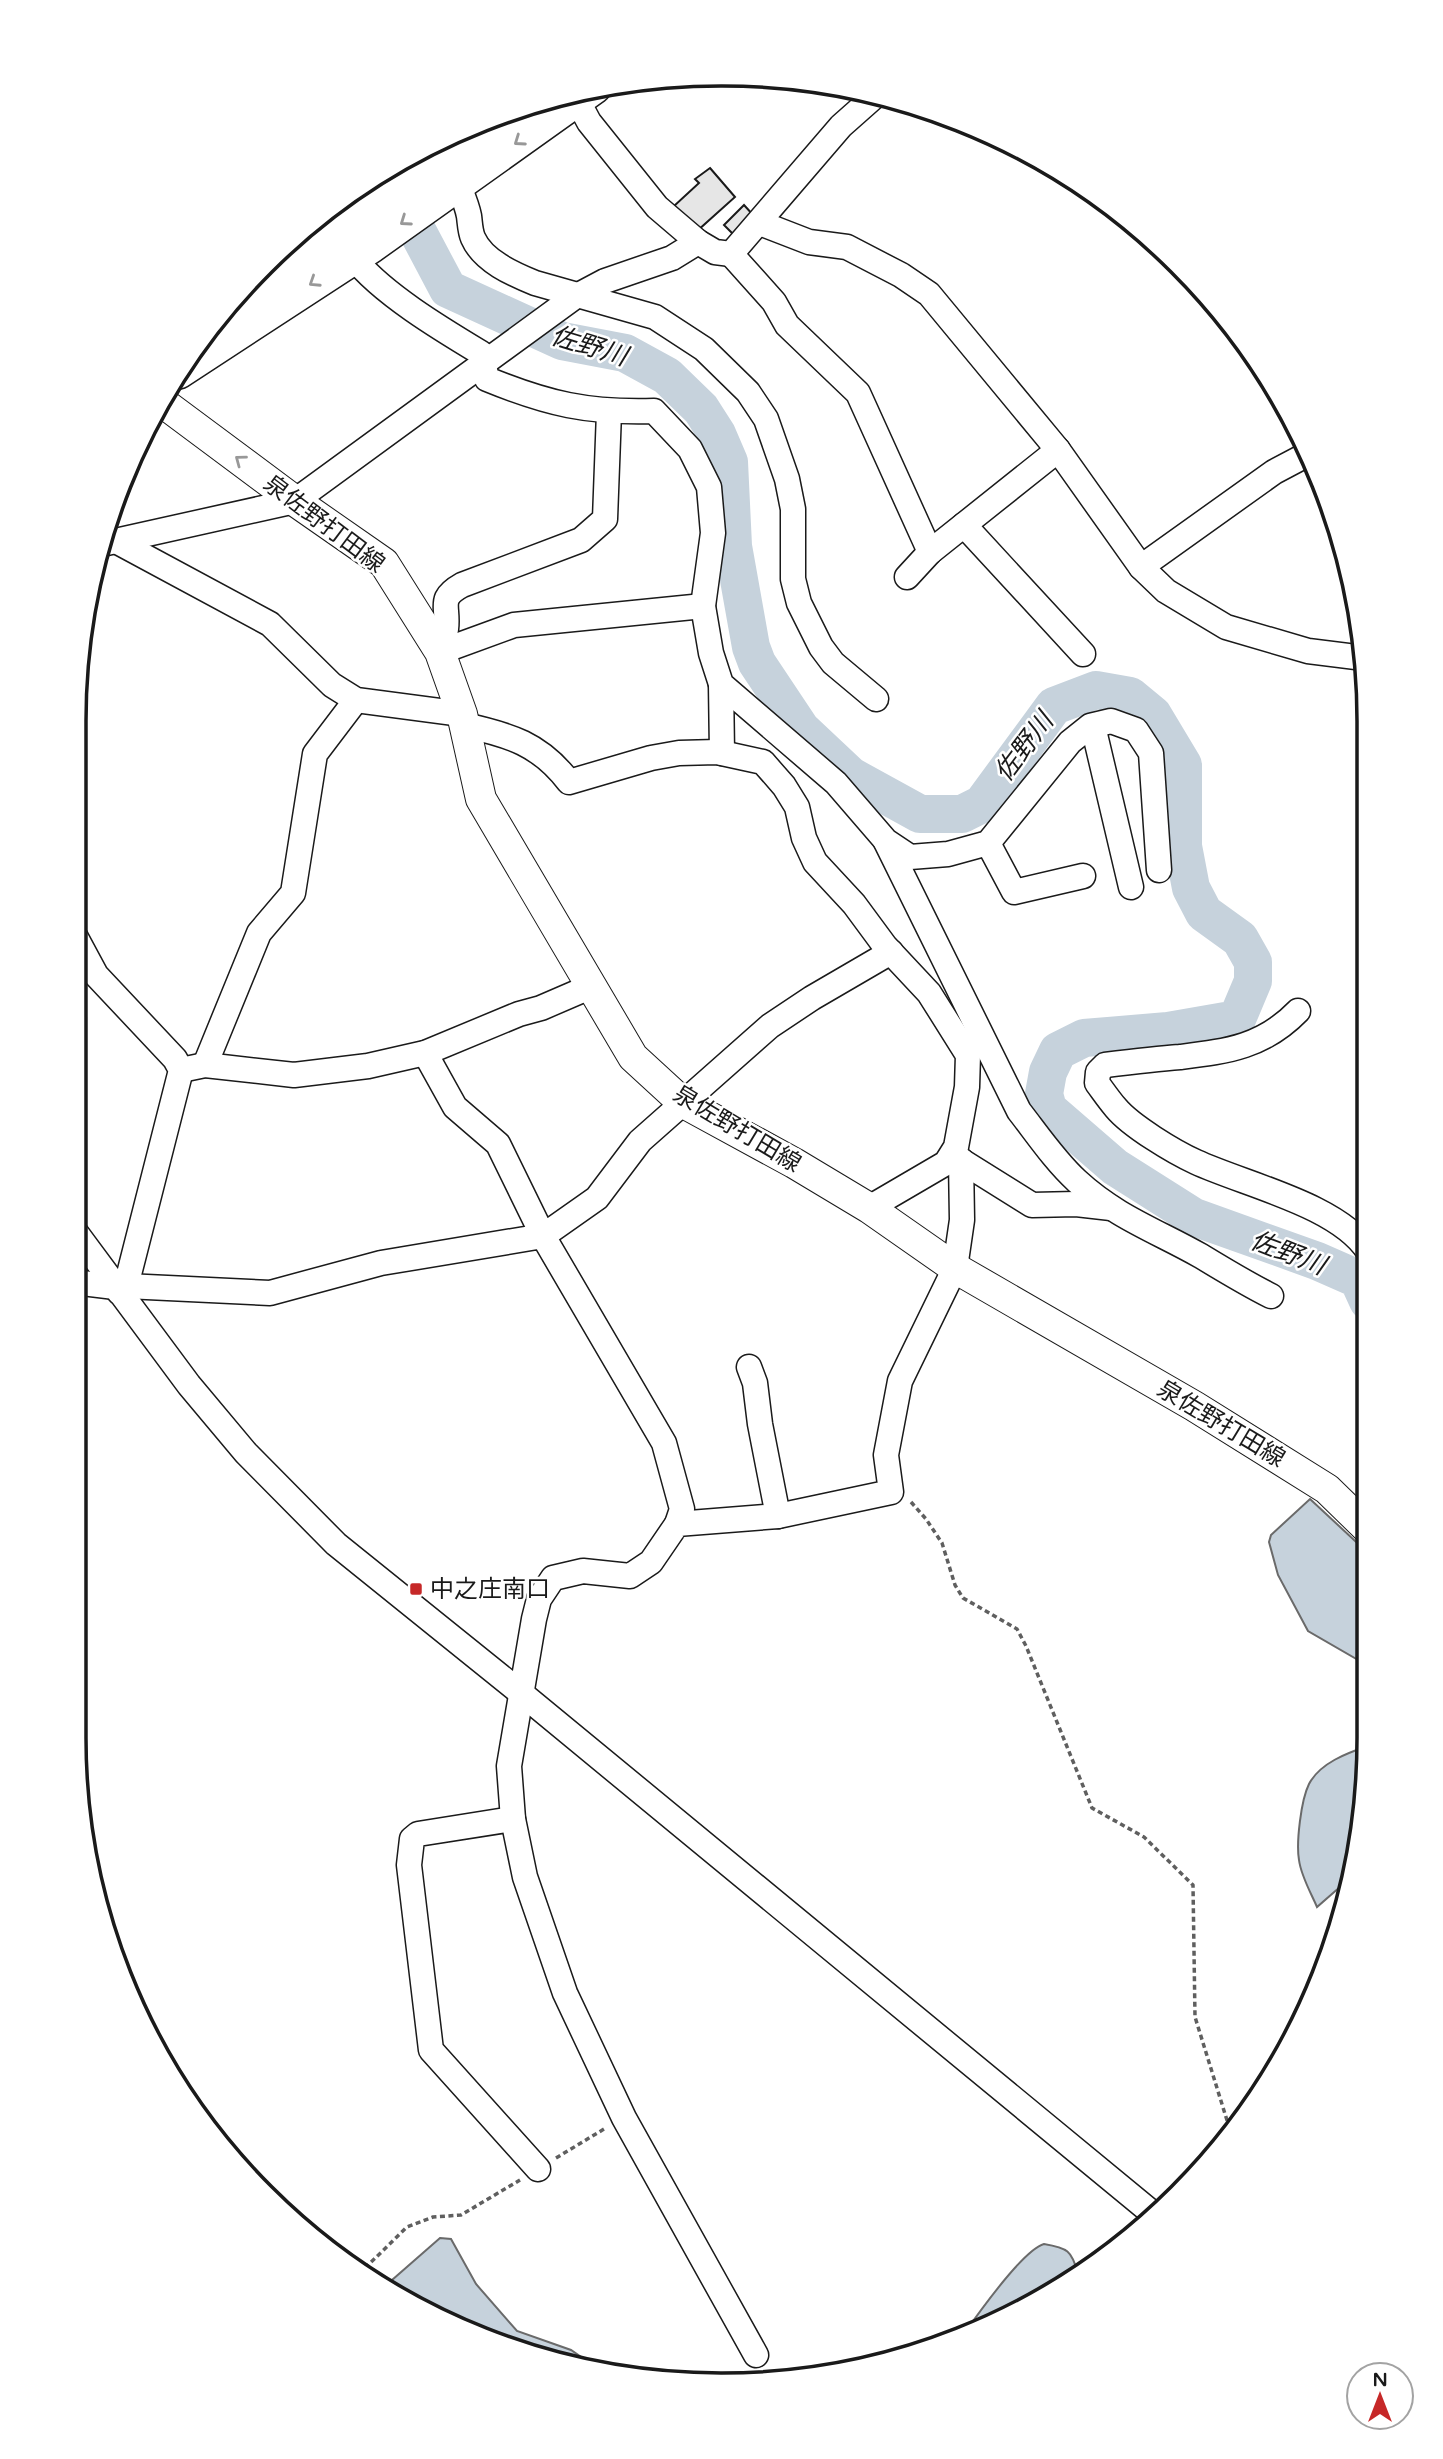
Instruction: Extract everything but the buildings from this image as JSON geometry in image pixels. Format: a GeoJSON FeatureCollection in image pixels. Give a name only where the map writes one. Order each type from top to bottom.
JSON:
{"type":"FeatureCollection","features":[{"type":"Feature","properties":{"kind":"highway"},"geometry":{"type":"LineString","coordinates":[[202,355],[362,251],[565,105]]}},
{"type":"Feature","properties":{"kind":"highway"},"geometry":{"type":"LineString","coordinates":[[271,273],[480,133]]}},
{"type":"Feature","properties":{"kind":"main road","name":"泉佐野打田線"},"geometry":{"type":"LineString","coordinates":[[169,407],[295,501],[384,563],[440,652],[463,720],[481,799],[634,1057],[682,1102],[794,1163],[869,1208],[955,1268],[1194,1406],[1327,1489],[1357,1518]]}},
{"type":"Feature","properties":{"kind":"street"},"geometry":{"type":"LineString","coordinates":[[584,101],[589,122],[657,207],[698,242],[715,252],[731,254],[774,302],[787,325],[858,393],[930,552]]}},
{"type":"Feature","properties":{"kind":"street"},"geometry":{"type":"LineString","coordinates":[[731,254],[841,126],[867,103]]}},
{"type":"Feature","properties":{"kind":"street"},"geometry":{"type":"LineString","coordinates":[[449,190],[469,214],[472,236],[480,250],[492,260],[520,277],[655,317],[704,349],[748,392],[766,419],[787,479],[793,509],[793,579],[799,603],[821,647],[833,663],[876,699]]}},
{"type":"Feature","properties":{"kind":"street"},"geometry":{"type":"LineString","coordinates":[[760,223],[808,242],[847,247],[901,275],[929,294],[1058,450],[1142,567],[1166,591],[1226,626],[1308,652],[1354,657]]}},
{"type":"Feature","properties":{"kind":"street"},"geometry":{"type":"LineString","coordinates":[[112,541],[295,501],[577,296],[605,281],[671,258],[698,242]]}},
{"type":"Feature","properties":{"kind":"street"},"geometry":{"type":"LineString","coordinates":[[362,251],[366,273],[437,326],[490,359]]}},
{"type":"Feature","properties":{"kind":"street"},"geometry":{"type":"LineString","coordinates":[[490,359],[487,379],[519,392],[568,406],[609,412],[654,411],[690,449],[709,487],[713,533],[703,606],[711,653],[720,684],[722,753]]}},
{"type":"Feature","properties":{"kind":"street"},"geometry":{"type":"LineString","coordinates":[[440,652],[446,629],[445,600],[450,592],[581,540],[605,519],[609,412]]}},
{"type":"Feature","properties":{"kind":"street"},"geometry":{"type":"LineString","coordinates":[[907,577],[930,552],[1058,450]]}},
{"type":"Feature","properties":{"kind":"street"},"geometry":{"type":"LineString","coordinates":[[1142,567],[1274,471],[1300,458]]}},
{"type":"Feature","properties":{"kind":"street"},"geometry":{"type":"LineString","coordinates":[[964,525],[1083,654]]}},
{"type":"Feature","properties":{"kind":"street"},"geometry":{"type":"LineString","coordinates":[[111,543],[270,624],[332,685],[356,700],[463,720],[498,732],[538,750],[569,782],[651,758],[679,753],[722,753],[763,762],[784,786],[797,807],[804,838],[815,862],[929,993],[978,1053],[1019,1111],[1076,1180],[1111,1208],[1271,1296]]}},
{"type":"Feature","properties":{"kind":"street"},"geometry":{"type":"LineString","coordinates":[[440,652],[513,625],[703,606]]}},
{"type":"Feature","properties":{"kind":"street"},"geometry":{"type":"LineString","coordinates":[[720,684],[836,783],[886,841],[910,857],[948,854],[988,843],[1070,742],[1093,726],[1111,721],[1136,730],[1152,753],[1159,870]]}},
{"type":"Feature","properties":{"kind":"street"},"geometry":{"type":"LineString","coordinates":[[120,1288],[193,1068],[259,933],[293,894],[315,754],[356,700]]}},
{"type":"Feature","properties":{"kind":"street"},"geometry":{"type":"LineString","coordinates":[[1093,726],[1131,887]]}},
{"type":"Feature","properties":{"kind":"street"},"geometry":{"type":"LineString","coordinates":[[1118,830],[1156,820]]}},
{"type":"Feature","properties":{"kind":"street"},"geometry":{"type":"LineString","coordinates":[[677,1524],[778,1516],[891,1492],[886,1455],[900,1381],[955,1268],[962,1220],[956,1147],[967,1087],[978,1053],[886,841]]}},
{"type":"Feature","properties":{"kind":"street"},"geometry":{"type":"LineString","coordinates":[[988,843],[1014,892],[1083,876]]}},
{"type":"Feature","properties":{"kind":"street"},"geometry":{"type":"LineString","coordinates":[[86,1284],[120,1288],[270,1293],[381,1263],[543,1236],[597,1198],[640,1141],[770,1026],[891,952]]}},
{"type":"Feature","properties":{"kind":"street"},"geometry":{"type":"LineString","coordinates":[[86,956],[96,975],[175,1059],[193,1068],[294,1075],[368,1066],[425,1053],[592,986]]}},
{"type":"Feature","properties":{"kind":"street"},"geometry":{"type":"LineString","coordinates":[[1298,1011],[1282,1027],[1251,1044],[1219,1053],[1105,1065],[1098,1072],[1097,1083],[1118,1110],[1194,1161],[1314,1209],[1357,1235]]}},
{"type":"Feature","properties":{"kind":"street"},"geometry":{"type":"LineString","coordinates":[[425,1053],[455,1107],[498,1144],[543,1236],[664,1443],[682,1508],[677,1524],[650,1562],[630,1576],[583,1571],[553,1578],[540,1600],[509,1766],[513,1819],[525,1877],[565,1993],[624,2118],[756,2355]]}},
{"type":"Feature","properties":{"kind":"street"},"geometry":{"type":"LineString","coordinates":[[869,1208],[956,1157]]}},
{"type":"Feature","properties":{"kind":"street"},"geometry":{"type":"LineString","coordinates":[[956,1157],[1032,1205],[1076,1203],[1111,1208]]}},
{"type":"Feature","properties":{"kind":"street"},"geometry":{"type":"LineString","coordinates":[[86,1245],[189,1385],[246,1453],[336,1544],[1147,2209]]}},
{"type":"Feature","properties":{"kind":"street"},"geometry":{"type":"LineString","coordinates":[[749,1367],[755,1383],[778,1516]]}},
{"type":"Feature","properties":{"kind":"street"},"geometry":{"type":"LineString","coordinates":[[513,1819],[418,1834],[412,1839],[409,1865],[431,2050],[538,2169]]}},
{"type":"Feature","properties":{"kind":"path"},"geometry":{"type":"LineString","coordinates":[[891,1492],[910,1500],[926,1518],[942,1543],[955,1585],[963,1598],[1017,1629],[1092,1808],[1144,1838],[1194,1885],[1195,2017],[1228,2123]]}},
{"type":"Feature","properties":{"kind":"path"},"geometry":{"type":"LineString","coordinates":[[368,2266],[407,2227],[433,2217],[461,2215],[624,2118]]}},
{"type":"Feature","properties":{"kind":"shaded area"},"geometry":{"type":"Polygon","coordinates":[[[1310,1499],[1357,1543],[1357,1659],[1308,1631],[1278,1575],[1269,1542],[1271,1535],[1310,1499]]]}},
{"type":"Feature","properties":{"kind":"shaded area"},"geometry":{"type":"Polygon","coordinates":[[[1357,1751],[1352,1820],[1345,1862],[1339,1888],[1317,1907],[1299,1860],[1300,1822],[1309,1784],[1320,1770],[1357,1751]]]}},
{"type":"Feature","properties":{"kind":"shaded area"},"geometry":{"type":"Polygon","coordinates":[[[440,2238],[451,2239],[476,2284],[517,2331],[571,2350],[582,2358],[517,2340],[478,2325],[440,2308],[392,2280],[440,2238]]]}},
{"type":"Feature","properties":{"kind":"shaded area"},"geometry":{"type":"Polygon","coordinates":[[[1044,2244],[1058,2247],[1071,2255],[1075,2266],[1003,2308],[973,2321],[1012,2271],[1044,2244]]]}},
{"type":"Feature","properties":{"kind":"waterway","name":"佐野川"},"geometry":{"type":"LineString","coordinates":[[390,180],[448,289],[562,341],[625,353],[667,376],[701,409],[717,434],[729,462],[733,546],[751,647],[757,663],[801,729],[851,776],[920,814],[962,814],[982,804],[1054,706],[1096,690],[1130,696],[1153,715],[1183,765],[1183,846],[1191,888],[1204,913],[1240,939],[1253,962],[1253,981],[1237,1019],[1168,1031],[1084,1038],[1058,1051],[1048,1072],[1044,1094],[1048,1109],[1115,1167],[1194,1217],[1317,1261],[1357,1279]]}},
{"type":"Feature","properties":{"kind":"place","name":"中之庄南口"},"geometry":{"type":"Point","coordinates":[416,1589]}}]}
